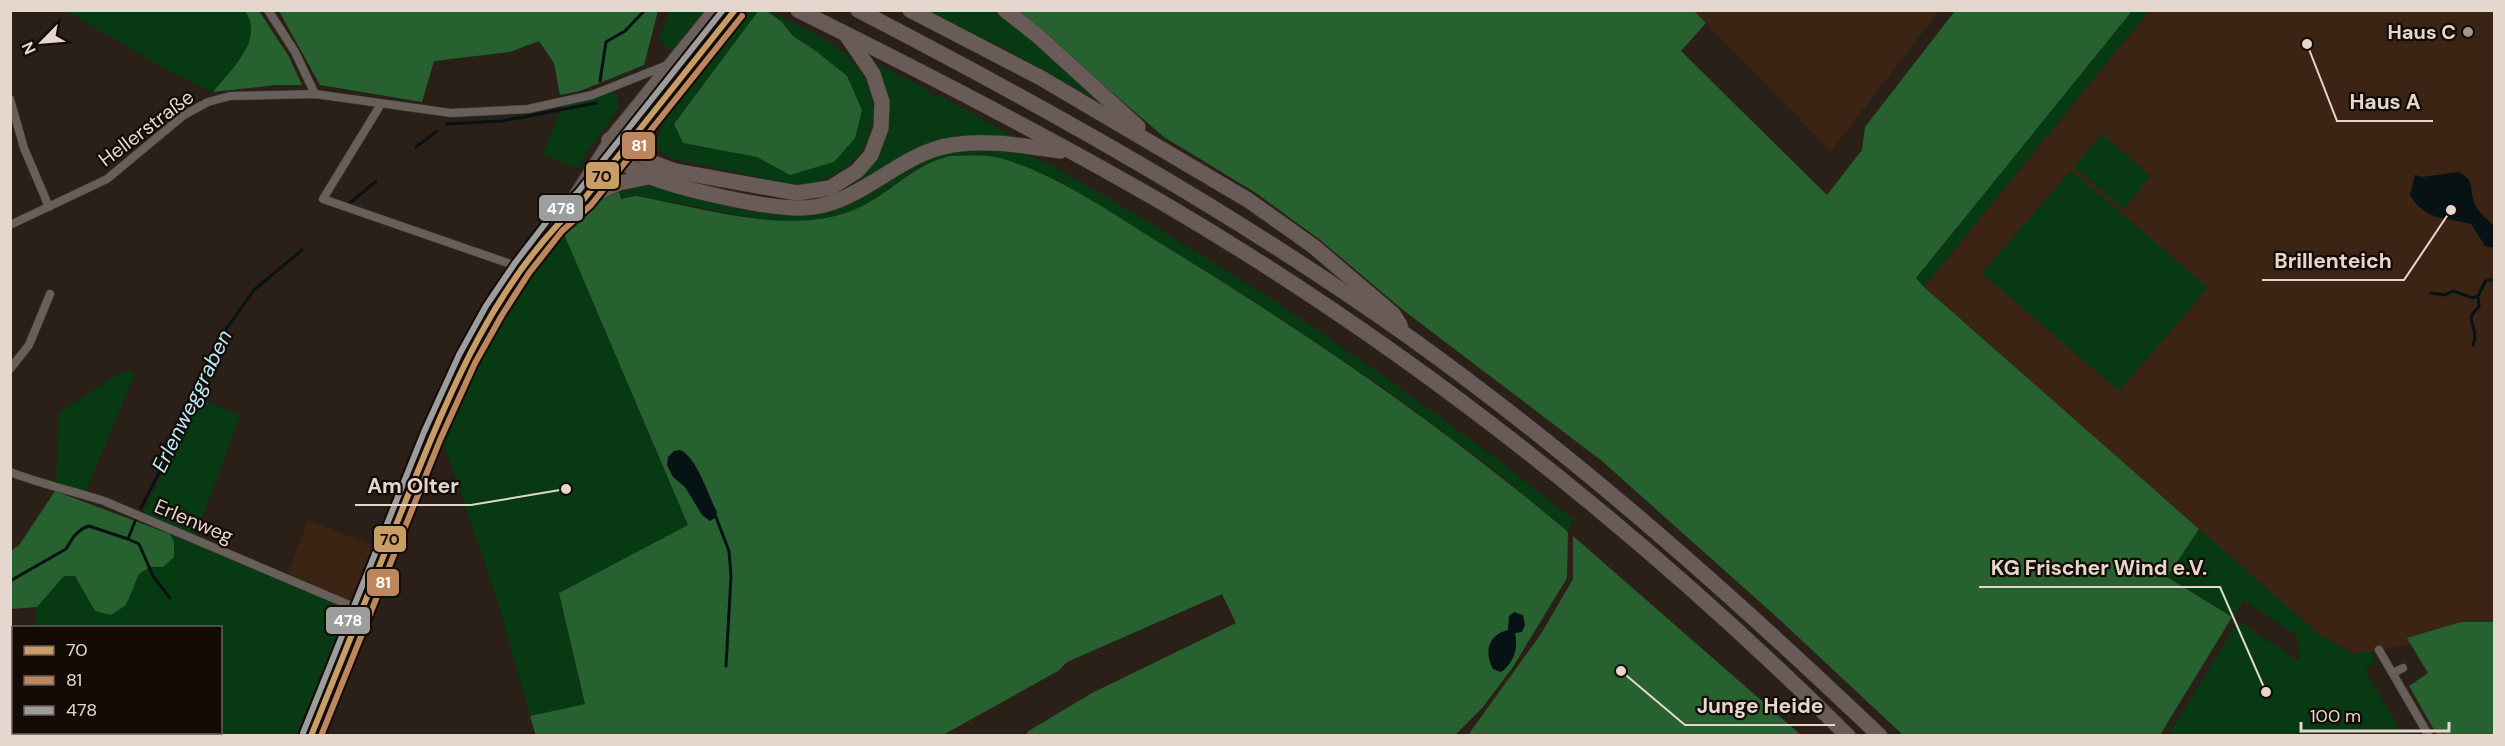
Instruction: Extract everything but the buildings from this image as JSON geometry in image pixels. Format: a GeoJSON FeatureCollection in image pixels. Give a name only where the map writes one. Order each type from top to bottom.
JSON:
{"type":"FeatureCollection","features":[{"type":"Feature","properties":{"kind":"highway"},"geometry":{"type":"LineString","coordinates":[[798,10],[1070,152],[1163,204],[1333,311],[1527,453],[1645,550],[1848,735]]}},
{"type":"Feature","properties":{"kind":"highway"},"geometry":{"type":"LineString","coordinates":[[858,10],[1020,96],[1178,186],[1254,233],[1411,339],[1488,395],[1634,511],[1774,635],[1880,735]]}},
{"type":"Feature","properties":{"kind":"highway"},"geometry":{"type":"LineString","coordinates":[[910,10],[1030,72],[1248,200],[1313,246],[1393,314],[1411,339]]}},
{"type":"Feature","properties":{"kind":"highway"},"geometry":{"type":"LineString","coordinates":[[1005,10],[1047,44],[1166,150]]}},
{"type":"Feature","properties":{"kind":"highway"},"geometry":{"type":"LineString","coordinates":[[609,140],[623,150],[675,171],[797,193],[830,188],[842,182],[871,155],[881,128],[882,102],[873,74],[845,34]]}},
{"type":"Feature","properties":{"kind":"highway"},"geometry":{"type":"LineString","coordinates":[[623,150],[630,167],[648,177],[772,205],[816,207],[849,196],[923,152],[951,145],[1003,143],[1070,152]]}},
{"type":"Feature","properties":{"kind":"highway"},"geometry":{"type":"LineString","coordinates":[[584,199],[619,183],[648,177]]}},
{"type":"Feature","properties":{"kind":"main road"},"geometry":{"type":"LineString","coordinates":[[311,735],[450,392],[494,310],[555,225],[609,140],[714,10]]}},
{"type":"Feature","properties":{"kind":"main road"},"geometry":{"type":"LineString","coordinates":[[555,225],[584,199],[735,10]]}},
{"type":"Feature","properties":{"kind":"street"},"geometry":{"type":"LineString","coordinates":[[268,10],[295,52],[315,94]]}},
{"type":"Feature","properties":{"kind":"street","name":"Hellerstraße"},"geometry":{"type":"LineString","coordinates":[[10,225],[107,179],[200,105],[230,96],[315,94],[451,113],[528,109],[581,98],[672,63]]}},
{"type":"Feature","properties":{"kind":"street"},"geometry":{"type":"LineString","coordinates":[[10,99],[24,148],[49,207]]}},
{"type":"Feature","properties":{"kind":"street"},"geometry":{"type":"LineString","coordinates":[[381,104],[323,199],[522,268]]}},
{"type":"Feature","properties":{"kind":"street"},"geometry":{"type":"LineString","coordinates":[[10,369],[29,345],[50,294]]}},
{"type":"Feature","properties":{"kind":"street","name":"Erlenweg"},"geometry":{"type":"LineString","coordinates":[[10,472],[44,485],[61,487],[104,501],[361,610]]}},
{"type":"Feature","properties":{"kind":"street"},"geometry":{"type":"LineString","coordinates":[[2379,650],[2429,735]]}},
{"type":"Feature","properties":{"kind":"street"},"geometry":{"type":"LineString","coordinates":[[2393,673],[2403,668]]}},
{"type":"Feature","properties":{"kind":"shaded area"},"geometry":{"type":"Polygon","coordinates":[[[1694,11],[1939,11],[1831,151],[1694,11]]]}},
{"type":"Feature","properties":{"kind":"shaded area"},"geometry":{"type":"Polygon","coordinates":[[[2149,11],[2494,11],[2494,631],[2353,654],[2319,635],[1924,287],[2149,11]]]}},
{"type":"Feature","properties":{"kind":"shaded area"},"geometry":{"type":"Polygon","coordinates":[[[2458,172],[2470,182],[2476,207],[2494,226],[2494,253],[2493,248],[2485,246],[2471,224],[2429,214],[2422,210],[2410,195],[2415,175],[2423,177],[2458,172]]]}},
{"type":"Feature","properties":{"kind":"shaded area"},"geometry":{"type":"Polygon","coordinates":[[[680,450],[692,460],[697,468],[717,512],[716,517],[710,521],[702,515],[685,487],[673,477],[667,465],[668,457],[674,451],[680,450]]]}},
{"type":"Feature","properties":{"kind":"shaded area"},"geometry":{"type":"Polygon","coordinates":[[[308,520],[375,546],[353,603],[288,573],[308,520]]]}},
{"type":"Feature","properties":{"kind":"shaded area"},"geometry":{"type":"Polygon","coordinates":[[[1514,612],[1523,615],[1525,625],[1522,632],[1515,633],[1514,655],[1509,665],[1501,672],[1493,669],[1490,662],[1490,645],[1496,636],[1508,630],[1509,616],[1514,612]]]}},
{"type":"Feature","properties":{"kind":"green space"},"geometry":{"type":"Polygon","coordinates":[[[759,10],[768,12],[782,22],[793,36],[847,76],[862,110],[855,138],[834,162],[790,175],[757,157],[683,143],[674,124],[759,10]]]}},
{"type":"Feature","properties":{"kind":"green space"},"geometry":{"type":"Polygon","coordinates":[[[67,11],[245,11],[250,22],[251,33],[243,54],[213,92],[174,74],[67,11]]]}},
{"type":"Feature","properties":{"kind":"green space"},"geometry":{"type":"Polygon","coordinates":[[[245,11],[259,11],[288,55],[302,85],[276,85],[213,92],[236,64],[248,43],[251,33],[250,22],[245,11]]]}},
{"type":"Feature","properties":{"kind":"green space"},"geometry":{"type":"Polygon","coordinates":[[[279,11],[658,11],[644,65],[580,91],[560,95],[554,63],[539,41],[510,52],[434,61],[422,102],[320,85],[279,11]]]}},
{"type":"Feature","properties":{"kind":"green space"},"geometry":{"type":"Polygon","coordinates":[[[670,11],[705,11],[673,50],[668,49],[659,38],[670,11]]]}},
{"type":"Feature","properties":{"kind":"green space"},"geometry":{"type":"Polygon","coordinates":[[[750,11],[759,11],[674,124],[683,143],[757,157],[790,175],[816,51],[793,36],[782,22],[768,12],[771,11],[841,50],[859,69],[870,90],[873,111],[871,131],[863,149],[850,164],[833,176],[813,183],[790,184],[674,159],[653,147],[663,123],[750,11]]]}},
{"type":"Feature","properties":{"kind":"green space"},"geometry":{"type":"Polygon","coordinates":[[[924,11],[995,11],[1026,31],[1100,102],[999,46],[924,11]]]}},
{"type":"Feature","properties":{"kind":"green space"},"geometry":{"type":"Polygon","coordinates":[[[1017,11],[1694,11],[1706,23],[1681,51],[1827,195],[1862,150],[1865,127],[1955,11],[2132,11],[1916,278],[2199,529],[2167,577],[2232,617],[2160,735],[1903,735],[1781,621],[1602,461],[1403,310],[1319,239],[1256,193],[1164,137],[1017,11]]]}},
{"type":"Feature","properties":{"kind":"green space"},"geometry":{"type":"Polygon","coordinates":[[[2132,11],[2149,11],[1924,287],[1916,278],[2132,11]]]}},
{"type":"Feature","properties":{"kind":"green space"},"geometry":{"type":"Polygon","coordinates":[[[873,61],[927,89],[926,92],[938,97],[939,95],[1013,136],[1012,138],[968,135],[923,145],[838,194],[863,174],[888,128],[887,93],[873,61]]]}},
{"type":"Feature","properties":{"kind":"green space"},"geometry":{"type":"Polygon","coordinates":[[[614,91],[617,95],[618,110],[587,151],[579,169],[543,153],[562,106],[614,91]]]}},
{"type":"Feature","properties":{"kind":"green space"},"geometry":{"type":"Polygon","coordinates":[[[2102,134],[2151,176],[2123,209],[2074,167],[2102,134]]]}},
{"type":"Feature","properties":{"kind":"green space"},"geometry":{"type":"Polygon","coordinates":[[[983,147],[1023,153],[1050,164],[1272,299],[1374,369],[1493,456],[1573,519],[1568,532],[1497,472],[1380,385],[1241,293],[1059,181],[998,157],[920,166],[872,201],[857,209],[824,219],[794,223],[636,196],[621,199],[619,192],[630,189],[631,186],[642,185],[790,213],[932,155],[983,147]]]}},
{"type":"Feature","properties":{"kind":"green space"},"geometry":{"type":"Polygon","coordinates":[[[950,156],[1000,158],[1044,175],[1107,210],[1272,314],[1374,383],[1472,455],[1568,532],[1567,578],[1513,667],[1482,708],[1455,735],[1028,735],[1027,732],[1092,693],[1236,623],[1222,594],[1067,662],[1058,671],[943,735],[536,736],[530,716],[585,704],[559,593],[688,525],[564,234],[594,203],[619,192],[621,199],[636,196],[747,218],[804,220],[831,217],[868,203],[924,166],[950,156]]]}},
{"type":"Feature","properties":{"kind":"green space"},"geometry":{"type":"Polygon","coordinates":[[[2071,170],[2208,288],[2119,391],[1982,273],[2071,170]]]}},
{"type":"Feature","properties":{"kind":"green space"},"geometry":{"type":"Polygon","coordinates":[[[564,234],[688,525],[559,593],[585,704],[530,716],[499,605],[442,439],[479,360],[528,279],[564,234]]]}},
{"type":"Feature","properties":{"kind":"green space"},"geometry":{"type":"Polygon","coordinates":[[[131,369],[134,376],[85,493],[56,483],[59,413],[116,375],[131,369]]]}},
{"type":"Feature","properties":{"kind":"green space"},"geometry":{"type":"Polygon","coordinates":[[[194,396],[240,416],[195,536],[142,514],[170,459],[194,396]]]}},
{"type":"Feature","properties":{"kind":"green space"},"geometry":{"type":"Polygon","coordinates":[[[55,491],[170,534],[174,542],[174,557],[163,567],[150,567],[139,574],[126,605],[111,615],[95,611],[75,576],[64,576],[37,607],[11,609],[11,551],[20,544],[55,491]]]}},
{"type":"Feature","properties":{"kind":"green space"},"geometry":{"type":"Polygon","coordinates":[[[2199,529],[2319,634],[2353,654],[2370,651],[2376,662],[2364,669],[2403,735],[2169,735],[2238,621],[2300,662],[2298,637],[2244,600],[2232,617],[2167,576],[2199,529]]]}},
{"type":"Feature","properties":{"kind":"green space"},"geometry":{"type":"Polygon","coordinates":[[[170,534],[348,608],[297,735],[121,736],[116,734],[222,734],[222,626],[34,626],[37,607],[64,575],[75,576],[126,605],[137,578],[147,570],[163,567],[174,542],[170,534]]]}},
{"type":"Feature","properties":{"kind":"green space"},"geometry":{"type":"Polygon","coordinates":[[[1573,536],[1801,735],[1468,735],[1541,634],[1573,579],[1573,536]]]}},
{"type":"Feature","properties":{"kind":"green space"},"geometry":{"type":"Polygon","coordinates":[[[2461,622],[2494,622],[2494,735],[2437,735],[2409,686],[2428,673],[2407,638],[2461,622]]]}},
{"type":"Feature","properties":{"kind":"waterway","name":"Erlenweggraben"},"geometry":{"type":"LineString","coordinates":[[600,81],[606,42],[625,31],[645,10]]}},
{"type":"Feature","properties":{"kind":"waterway","name":"Erlenweggraben"},"geometry":{"type":"LineString","coordinates":[[446,124],[502,121],[596,103]]}},
{"type":"Feature","properties":{"kind":"waterway","name":"Erlenweggraben"},"geometry":{"type":"LineString","coordinates":[[416,147],[437,131]]}},
{"type":"Feature","properties":{"kind":"waterway","name":"Erlenweggraben"},"geometry":{"type":"LineString","coordinates":[[350,203],[376,181]]}},
{"type":"Feature","properties":{"kind":"waterway","name":"Erlenweggraben"},"geometry":{"type":"LineString","coordinates":[[141,508],[165,461],[195,386],[217,342],[254,290],[302,250]]}},
{"type":"Feature","properties":{"kind":"waterway"},"geometry":{"type":"LineString","coordinates":[[2431,293],[2445,295],[2453,291],[2473,298],[2478,296],[2486,280],[2494,280]]}},
{"type":"Feature","properties":{"kind":"waterway"},"geometry":{"type":"LineString","coordinates":[[2473,345],[2475,333],[2471,321],[2474,312],[2479,307],[2478,296]]}},
{"type":"Feature","properties":{"kind":"waterway"},"geometry":{"type":"LineString","coordinates":[[716,517],[729,551],[731,576],[726,666]]}},
{"type":"Feature","properties":{"kind":"waterway","name":"Erlenweggraben"},"geometry":{"type":"LineString","coordinates":[[10,581],[66,549],[74,536],[82,529],[89,526],[128,539],[136,519]]}},
{"type":"Feature","properties":{"kind":"waterway"},"geometry":{"type":"LineString","coordinates":[[128,539],[139,544],[153,576],[170,598]]}},
{"type":"Feature","properties":{"kind":"transit line","name":"478"},"geometry":{"type":"LineString","coordinates":[[303,733],[424,432],[459,355],[486,306],[548,220],[577,193],[723,10]]}},
{"type":"Feature","properties":{"kind":"transit line","name":"70"},"geometry":{"type":"LineString","coordinates":[[311,736],[435,430],[474,346],[497,306],[522,268],[551,232],[584,199],[735,10]]}},
{"type":"Feature","properties":{"kind":"transit line","name":"81"},"geometry":{"type":"LineString","coordinates":[[321,736],[440,440],[475,363],[502,315],[529,273],[562,231],[591,205],[742,16]]}},
{"type":"Feature","properties":{"kind":"place","name":"Haus C"},"geometry":{"type":"Point","coordinates":[2468,32]}},
{"type":"Feature","properties":{"kind":"place","name":"Haus A"},"geometry":{"type":"Point","coordinates":[2307,44]}},
{"type":"Feature","properties":{"kind":"place","name":"Brillenteich"},"geometry":{"type":"Point","coordinates":[2451,210]}},
{"type":"Feature","properties":{"kind":"place","name":"Am Olter"},"geometry":{"type":"Point","coordinates":[566,489]}},
{"type":"Feature","properties":{"kind":"place","name":"Junge Heide"},"geometry":{"type":"Point","coordinates":[1621,671]}},
{"type":"Feature","properties":{"kind":"place","name":"KG Frischer Wind e.V."},"geometry":{"type":"Point","coordinates":[2266,692]}}]}
